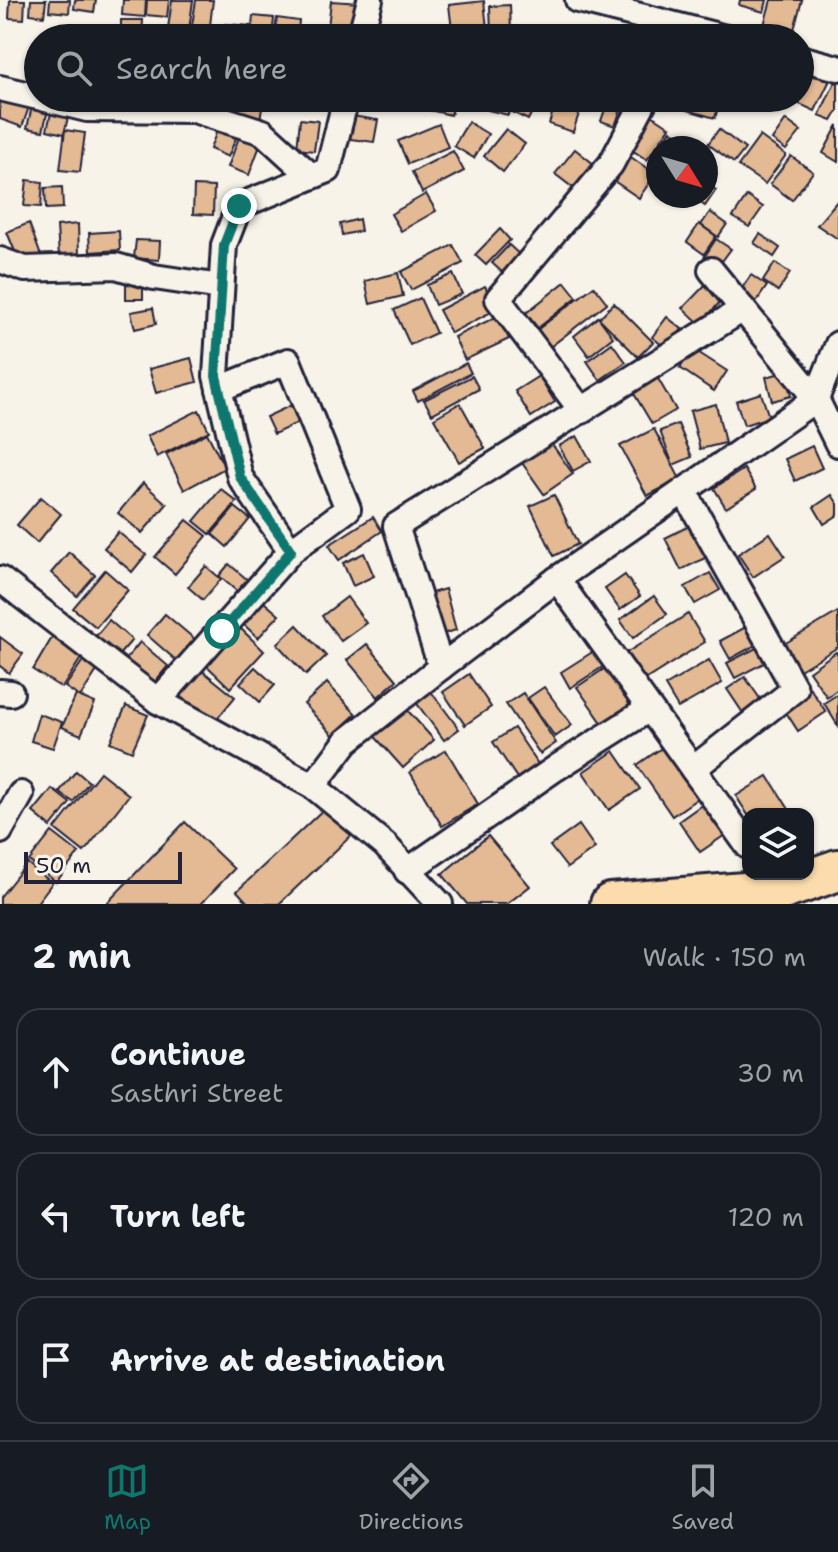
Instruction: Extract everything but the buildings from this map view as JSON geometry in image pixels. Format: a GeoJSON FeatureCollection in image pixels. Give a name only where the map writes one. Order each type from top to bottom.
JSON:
{"type":"FeatureCollection","features":[{"type":"Feature","properties":{"kind":"main road"},"geometry":{"type":"LineString","coordinates":[[611,904],[781,889],[838,870]]}},
{"type":"Feature","properties":{"kind":"street"},"geometry":{"type":"LineString","coordinates":[[364,24],[370,0]]}},
{"type":"Feature","properties":{"kind":"street"},"geometry":{"type":"LineString","coordinates":[[578,0],[655,24]]}},
{"type":"Feature","properties":{"kind":"street"},"geometry":{"type":"LineString","coordinates":[[814,62],[838,68]]}},
{"type":"Feature","properties":{"kind":"street"},"geometry":{"type":"LineString","coordinates":[[0,88],[24,94]]}},
{"type":"Feature","properties":{"kind":"street"},"geometry":{"type":"LineString","coordinates":[[200,112],[263,132],[310,175]]}},
{"type":"Feature","properties":{"kind":"street"},"geometry":{"type":"LineString","coordinates":[[291,551],[240,477],[216,376],[224,245],[239,206],[328,170],[342,112]]}},
{"type":"Feature","properties":{"kind":"street"},"geometry":{"type":"LineString","coordinates":[[582,411],[498,299],[611,164],[639,112]]}},
{"type":"Feature","properties":{"kind":"street"},"geometry":{"type":"LineString","coordinates":[[0,260],[25,269],[116,266],[154,277],[221,287]]}},
{"type":"Feature","properties":{"kind":"street"},"geometry":{"type":"LineString","coordinates":[[711,270],[816,399],[838,444]]}},
{"type":"Feature","properties":{"kind":"street"},"geometry":{"type":"LineString","coordinates":[[441,667],[396,526],[743,309]]}},
{"type":"Feature","properties":{"kind":"street"},"geometry":{"type":"LineString","coordinates":[[313,786],[347,741],[441,667],[557,579],[816,399],[838,344]]}},
{"type":"Feature","properties":{"kind":"street"},"geometry":{"type":"LineString","coordinates":[[158,701],[291,551],[348,509],[288,361],[219,389]]}},
{"type":"Feature","properties":{"kind":"street"},"geometry":{"type":"LineString","coordinates":[[684,491],[795,689],[693,769]]}},
{"type":"Feature","properties":{"kind":"street"},"geometry":{"type":"LineString","coordinates":[[557,579],[742,838]]}},
{"type":"Feature","properties":{"kind":"street"},"geometry":{"type":"LineString","coordinates":[[2,584],[158,701],[313,786],[385,845],[440,904]]}},
{"type":"Feature","properties":{"kind":"street"},"geometry":{"type":"LineString","coordinates":[[407,871],[556,768],[649,709]]}},
{"type":"Feature","properties":{"kind":"street"},"geometry":{"type":"LineString","coordinates":[[0,831],[21,794]]}},
{"type":"Feature","properties":{"kind":"route"},"geometry":{"type":"LineString","coordinates":[[222,631],[291,551],[240,477],[216,376],[224,245],[239,206]]}}]}
